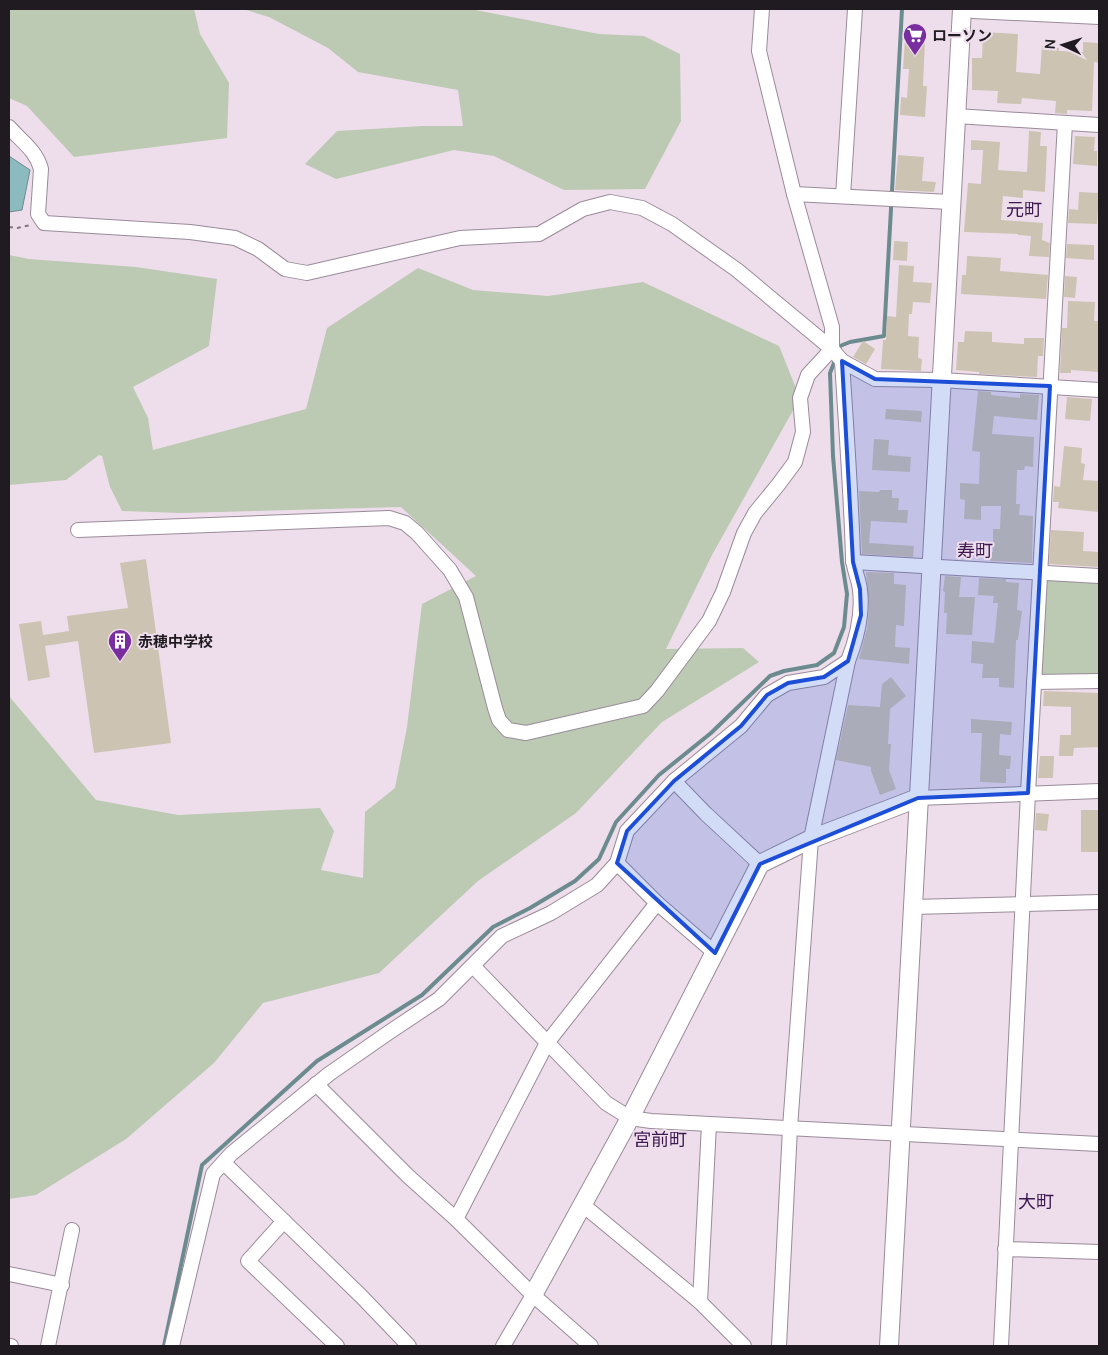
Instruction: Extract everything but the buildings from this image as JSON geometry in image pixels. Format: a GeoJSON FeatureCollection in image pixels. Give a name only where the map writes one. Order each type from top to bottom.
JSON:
{"type":"FeatureCollection","features":[{"type":"Feature","properties":{"kind":"street"},"geometry":{"type":"LineString","coordinates":[[78,530],[389,518],[405,523],[417,533],[450,570],[466,597],[495,708],[499,720],[508,730],[526,733],[574,724],[643,706],[662,685],[709,622],[723,592],[744,533],[755,513],[795,462],[803,432],[800,398],[808,375],[832,349],[832,327],[794,194],[759,51],[762,9]]}},
{"type":"Feature","properties":{"kind":"street"},"geometry":{"type":"LineString","coordinates":[[843,196],[855,9]]}},
{"type":"Feature","properties":{"kind":"street"},"geometry":{"type":"LineString","coordinates":[[889,1346],[962,9]]}},
{"type":"Feature","properties":{"kind":"street"},"geometry":{"type":"LineString","coordinates":[[973,9],[1099,15]]}},
{"type":"Feature","properties":{"kind":"street"},"geometry":{"type":"LineString","coordinates":[[956,116],[1099,125]]}},
{"type":"Feature","properties":{"kind":"street"},"geometry":{"type":"LineString","coordinates":[[1000,1346],[1064,124]]}},
{"type":"Feature","properties":{"kind":"street"},"geometry":{"type":"LineString","coordinates":[[9,127],[32,149],[39,162],[41,169],[38,214],[44,223],[190,232],[235,238],[258,249],[286,269],[308,273],[460,238],[539,234],[583,208],[610,202],[642,208],[672,224],[737,270],[832,349],[842,361],[875,379],[941,380],[1099,390]]}},
{"type":"Feature","properties":{"kind":"street"},"geometry":{"type":"LineString","coordinates":[[794,194],[950,202]]}},
{"type":"Feature","properties":{"kind":"street"},"geometry":{"type":"LineString","coordinates":[[778,1346],[790,1128],[811,839],[848,661],[856,639],[861,615],[860,589],[853,562],[842,361]]}},
{"type":"Feature","properties":{"kind":"street"},"geometry":{"type":"LineString","coordinates":[[853,562],[1099,576]]}},
{"type":"Feature","properties":{"kind":"street"},"geometry":{"type":"LineString","coordinates":[[172,1346],[213,1174],[231,1154],[316,1084],[439,999],[502,936],[551,913],[597,884],[617,863],[627,831],[674,781],[741,726],[772,692],[788,683],[824,677],[848,661]]}},
{"type":"Feature","properties":{"kind":"street"},"geometry":{"type":"LineString","coordinates":[[1034,682],[1099,681]]}},
{"type":"Feature","properties":{"kind":"street"},"geometry":{"type":"LineString","coordinates":[[674,781],[706,814],[760,864]]}},
{"type":"Feature","properties":{"kind":"street"},"geometry":{"type":"LineString","coordinates":[[503,1346],[630,1118],[760,864],[811,839],[918,798],[1099,791]]}},
{"type":"Feature","properties":{"kind":"street"},"geometry":{"type":"LineString","coordinates":[[617,863],[657,903],[716,953]]}},
{"type":"Feature","properties":{"kind":"street"},"geometry":{"type":"LineString","coordinates":[[913,907],[1099,902]]}},
{"type":"Feature","properties":{"kind":"street"},"geometry":{"type":"LineString","coordinates":[[456,1219],[547,1043],[657,903]]}},
{"type":"Feature","properties":{"kind":"street"},"geometry":{"type":"LineString","coordinates":[[474,966],[606,1103],[630,1118],[651,1121],[901,1135],[1099,1144]]}},
{"type":"Feature","properties":{"kind":"street"},"geometry":{"type":"LineString","coordinates":[[316,1084],[408,1176],[456,1219],[533,1295],[591,1346]]}},
{"type":"Feature","properties":{"kind":"street"},"geometry":{"type":"LineString","coordinates":[[700,1302],[709,1124]]}},
{"type":"Feature","properties":{"kind":"street"},"geometry":{"type":"LineString","coordinates":[[224,1163],[409,1346]]}},
{"type":"Feature","properties":{"kind":"street"},"geometry":{"type":"LineString","coordinates":[[582,1205],[700,1302],[744,1346]]}},
{"type":"Feature","properties":{"kind":"street"},"geometry":{"type":"LineString","coordinates":[[284,1221],[248,1261],[338,1346]]}},
{"type":"Feature","properties":{"kind":"street"},"geometry":{"type":"LineString","coordinates":[[48,1346],[72,1230]]}},
{"type":"Feature","properties":{"kind":"street"},"geometry":{"type":"LineString","coordinates":[[1005,1249],[1099,1252]]}},
{"type":"Feature","properties":{"kind":"street"},"geometry":{"type":"LineString","coordinates":[[9,1274],[62,1285]]}},
{"type":"Feature","properties":{"kind":"path"},"geometry":{"type":"LineString","coordinates":[[9,227],[17,228],[44,223]]}},
{"type":"Feature","properties":{"kind":"highlighted area"},"geometry":{"type":"Polygon","coordinates":[[[842,361],[875,379],[1050,386],[1028,793],[918,798],[760,864],[715,953],[617,863],[627,831],[674,781],[741,726],[767,695],[788,683],[824,677],[848,661],[861,615],[860,589],[853,562],[842,361]]]}},
{"type":"Feature","properties":{"kind":"green space"},"geometry":{"type":"Polygon","coordinates":[[[9,9],[194,9],[200,34],[229,83],[227,138],[74,157],[27,106],[9,98],[9,9]]]}},
{"type":"Feature","properties":{"kind":"green space"},"geometry":{"type":"Polygon","coordinates":[[[243,9],[470,9],[599,34],[644,36],[680,54],[681,121],[645,189],[564,190],[494,156],[454,150],[336,179],[305,164],[337,131],[423,126],[463,126],[458,90],[358,72],[328,48],[269,17],[243,9]]]}},
{"type":"Feature","properties":{"kind":"green space"},"geometry":{"type":"Polygon","coordinates":[[[9,255],[29,259],[136,267],[217,279],[209,346],[133,387],[148,418],[153,450],[306,409],[327,328],[418,268],[473,290],[548,296],[643,282],[779,346],[800,398],[712,555],[666,649],[743,648],[759,662],[662,722],[576,813],[478,881],[379,973],[263,1003],[214,1063],[126,1139],[36,1195],[9,1199],[9,696],[96,800],[178,815],[320,808],[334,831],[321,870],[363,878],[365,812],[395,788],[407,727],[422,604],[476,576],[401,507],[180,513],[122,511],[110,487],[102,456],[99,455],[66,480],[9,485],[9,255]]]}},
{"type":"Feature","properties":{"kind":"green space"},"geometry":{"type":"Polygon","coordinates":[[[1050,579],[1099,581],[1099,675],[1045,677],[1039,673],[1044,584],[1050,579]]]}},
{"type":"Feature","properties":{"kind":"water"},"geometry":{"type":"Polygon","coordinates":[[[9,156],[30,170],[22,210],[9,212],[9,156]]]}},
{"type":"Feature","properties":{"kind":"waterway"},"geometry":{"type":"LineString","coordinates":[[838,352],[840,346],[850,342],[884,336],[902,9]]}},
{"type":"Feature","properties":{"kind":"waterway"},"geometry":{"type":"LineString","coordinates":[[164,1346],[202,1165],[317,1061],[422,995],[493,927],[530,908],[575,881],[599,859],[616,822],[659,775],[711,733],[770,676],[784,671],[817,665],[834,653],[844,627],[847,594],[842,562],[833,456],[830,373],[836,358]]}},
{"type":"Feature","properties":{"kind":"place","name":"ローソン"},"geometry":{"type":"Point","coordinates":[915,56]}},
{"type":"Feature","properties":{"kind":"place","name":"赤穂中学校"},"geometry":{"type":"Point","coordinates":[120,662]}},
{"type":"Feature","properties":{"kind":"district","name":"元町"},"geometry":{"type":"Point","coordinates":[1024,209]}},
{"type":"Feature","properties":{"kind":"district","name":"寿町"},"geometry":{"type":"Point","coordinates":[975,550]}},
{"type":"Feature","properties":{"kind":"district","name":"宮前町"},"geometry":{"type":"Point","coordinates":[660,1139]}},
{"type":"Feature","properties":{"kind":"district","name":"大町"},"geometry":{"type":"Point","coordinates":[1036,1201]}}]}
